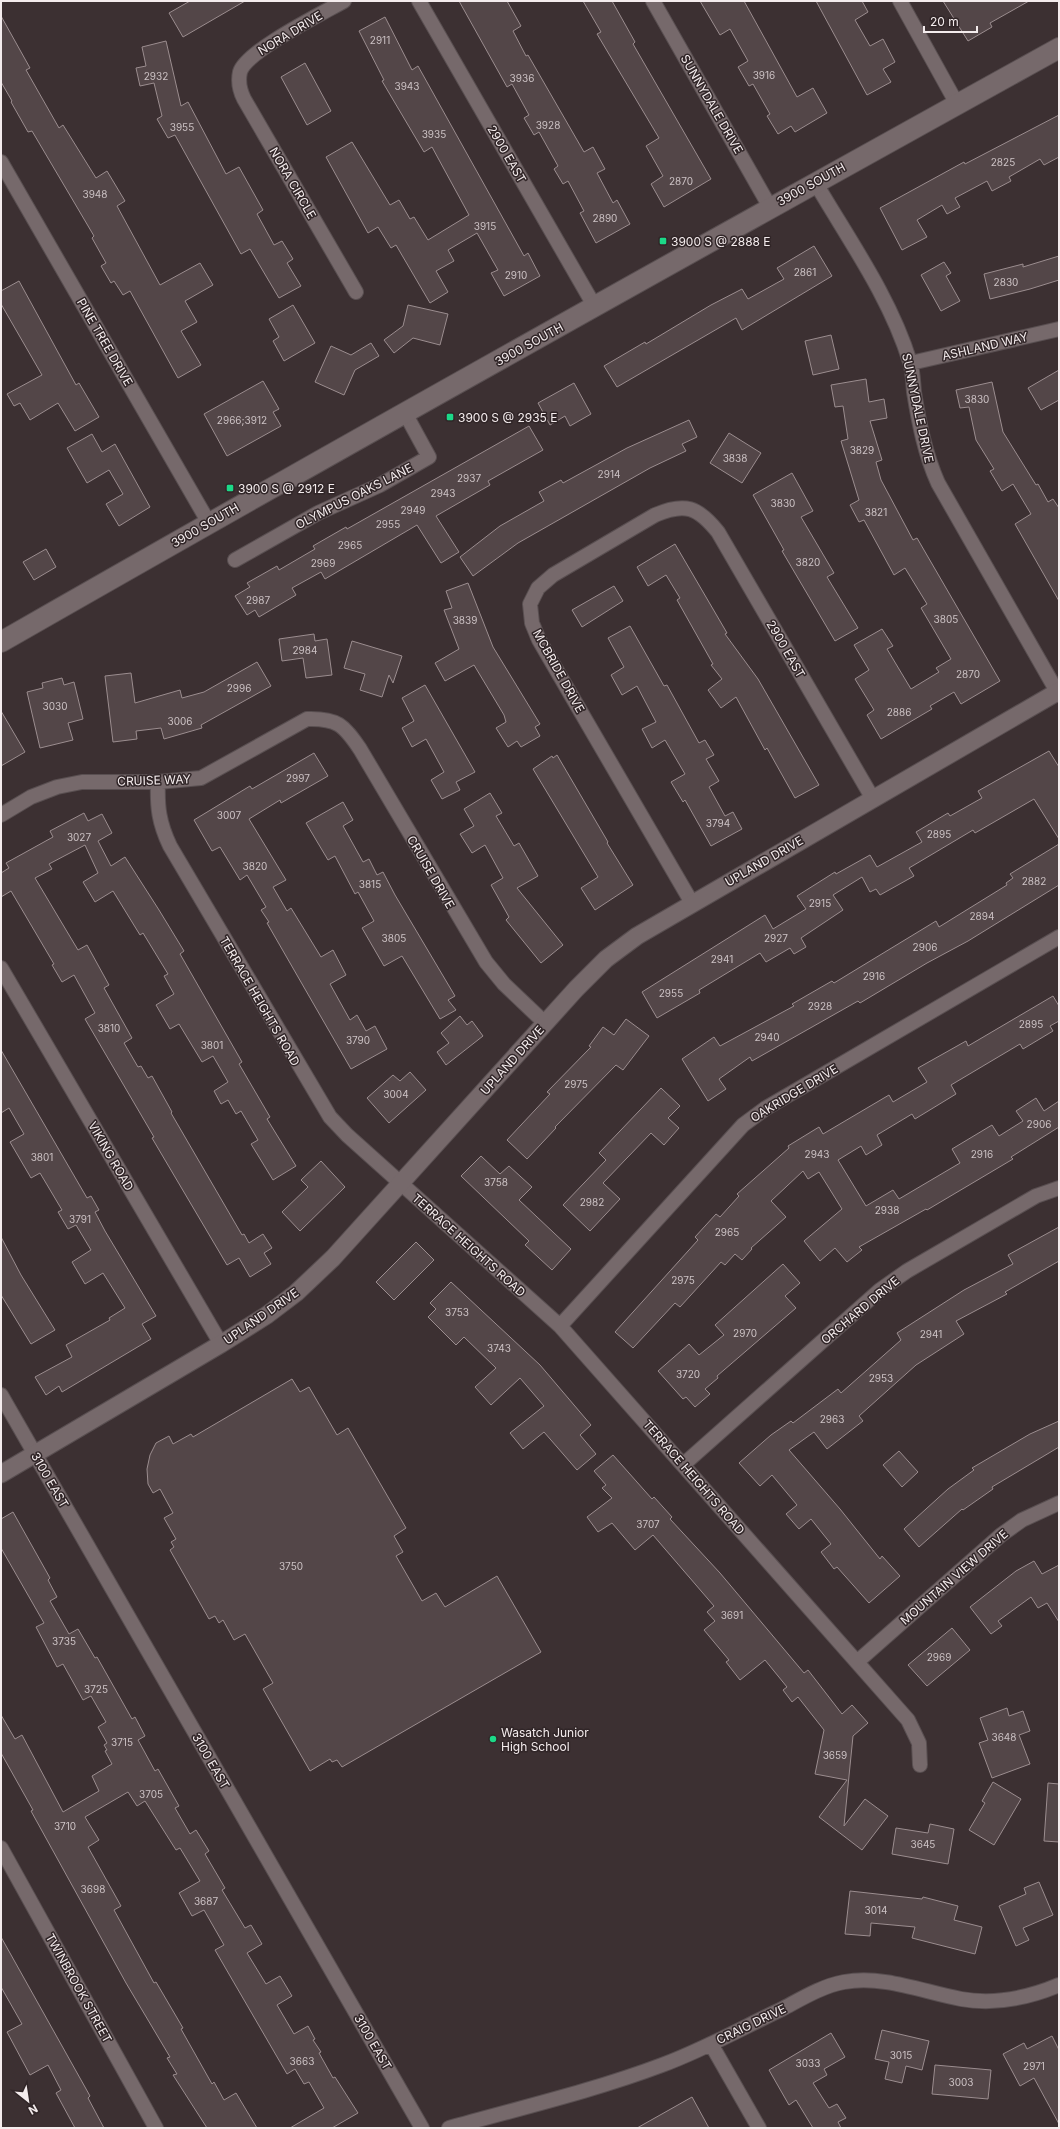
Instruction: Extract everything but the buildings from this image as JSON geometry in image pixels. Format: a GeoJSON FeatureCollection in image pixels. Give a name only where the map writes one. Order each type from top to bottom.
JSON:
{"type":"FeatureCollection","features":[{"type":"Feature","properties":{"kind":"main road","name":"3900 SOUTH"},"geometry":{"type":"LineString","coordinates":[[1,642],[770,207],[1059,48]]}},
{"type":"Feature","properties":{"kind":"street","name":"NORA DRIVE"},"geometry":{"type":"LineString","coordinates":[[240,71],[250,58],[262,48],[344,1]]}},
{"type":"Feature","properties":{"kind":"street","name":"2900 EAST"},"geometry":{"type":"LineString","coordinates":[[419,1],[594,307]]}},
{"type":"Feature","properties":{"kind":"street","name":"SUNNYDALE DRIVE"},"geometry":{"type":"LineString","coordinates":[[653,1],[770,207]]}},
{"type":"Feature","properties":{"kind":"street"},"geometry":{"type":"LineString","coordinates":[[900,1],[958,104]]}},
{"type":"Feature","properties":{"kind":"street","name":"NORA CIRCLE"},"geometry":{"type":"LineString","coordinates":[[240,71],[239,85],[244,99],[356,292]]}},
{"type":"Feature","properties":{"kind":"street","name":"PINE TREE DRIVE"},"geometry":{"type":"LineString","coordinates":[[3,169],[209,523]]}},
{"type":"Feature","properties":{"kind":"street","name":"SUNNYDALE DRIVE"},"geometry":{"type":"LineString","coordinates":[[815,182],[878,288],[898,326],[911,363],[929,462],[938,483],[1058,692]]}},
{"type":"Feature","properties":{"kind":"street","name":"ASHLAND WAY"},"geometry":{"type":"LineString","coordinates":[[911,363],[1059,329]]}},
{"type":"Feature","properties":{"kind":"street","name":"OLYMPUS OAKS LANE"},"geometry":{"type":"LineString","coordinates":[[235,560],[318,514],[380,485],[429,457],[405,413]]}},
{"type":"Feature","properties":{"kind":"street","name":"MCBRIDE DRIVE"},"geometry":{"type":"LineString","coordinates":[[691,508],[671,508],[655,515],[553,575],[538,588],[530,604],[532,622],[539,640],[692,903]]}},
{"type":"Feature","properties":{"kind":"street","name":"2900 EAST"},"geometry":{"type":"LineString","coordinates":[[691,508],[706,517],[718,532],[873,799]]}},
{"type":"Feature","properties":{"kind":"street","name":"UPLAND DRIVE"},"geometry":{"type":"LineString","coordinates":[[1,1474],[221,1344],[267,1315],[296,1293],[333,1258],[545,1023],[606,959],[637,936],[1058,692]]}},
{"type":"Feature","properties":{"kind":"street","name":"CRUISE WAY"},"geometry":{"type":"LineString","coordinates":[[1,814],[31,797],[63,786],[82,782],[158,782],[201,778],[216,771],[292,726],[307,719],[324,719]]}},
{"type":"Feature","properties":{"kind":"street","name":"CRUISE DRIVE"},"geometry":{"type":"LineString","coordinates":[[324,719],[337,722],[347,730],[360,749],[486,962],[504,984],[545,1023]]}},
{"type":"Feature","properties":{"kind":"street","name":"TERRACE HEIGHTS ROAD"},"geometry":{"type":"LineString","coordinates":[[158,782],[158,807],[161,827],[170,846],[317,1098],[330,1117],[347,1135],[560,1326],[684,1464],[908,1720],[919,1743],[920,1765]]}},
{"type":"Feature","properties":{"kind":"street","name":"OAKRIDGE DRIVE"},"geometry":{"type":"LineString","coordinates":[[560,1326],[743,1125],[766,1108],[1059,937]]}},
{"type":"Feature","properties":{"kind":"street","name":"VIKING ROAD"},"geometry":{"type":"LineString","coordinates":[[1,968],[221,1344]]}},
{"type":"Feature","properties":{"kind":"street","name":"ORCHARD DRIVE"},"geometry":{"type":"LineString","coordinates":[[684,1464],[880,1290],[907,1271],[1036,1196],[1059,1188]]}},
{"type":"Feature","properties":{"kind":"street","name":"3100 EAST"},"geometry":{"type":"LineString","coordinates":[[1,1395],[422,2128]]}},
{"type":"Feature","properties":{"kind":"street","name":"MOUNTAIN VIEW DRIVE"},"geometry":{"type":"LineString","coordinates":[[857,1662],[1001,1535],[1022,1520],[1059,1503]]}},
{"type":"Feature","properties":{"kind":"street","name":"TWINBROOK STREET"},"geometry":{"type":"LineString","coordinates":[[1,1848],[156,2128]]}},
{"type":"Feature","properties":{"kind":"street","name":"CRAIG DRIVE"},"geometry":{"type":"LineString","coordinates":[[449,2128],[662,2065],[711,2044],[818,1991],[842,1982],[862,1980],[900,1984],[963,1999],[990,2000],[1018,1998],[1037,1994],[1059,1985]]}},
{"type":"Feature","properties":{"kind":"street"},"geometry":{"type":"LineString","coordinates":[[711,2044],[760,2128]]}},
{"type":"Feature","properties":{"kind":"place","name":"3900 S @ 2888 E"},"geometry":{"type":"Point","coordinates":[663,241]}},
{"type":"Feature","properties":{"kind":"place","name":"3900 S @ 2935 E"},"geometry":{"type":"Point","coordinates":[450,417]}},
{"type":"Feature","properties":{"kind":"place","name":"3900 S @ 2912 E"},"geometry":{"type":"Point","coordinates":[230,488]}},
{"type":"Feature","properties":{"kind":"place","name":"Wasatch Junior High School"},"geometry":{"type":"Point","coordinates":[493,1739]}}]}
